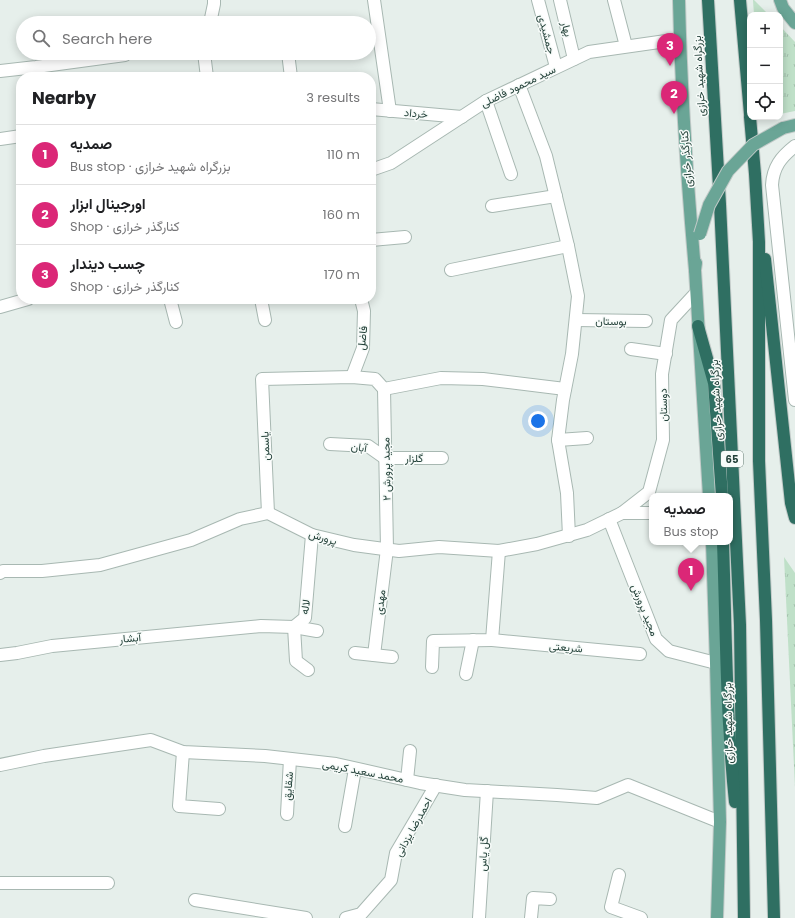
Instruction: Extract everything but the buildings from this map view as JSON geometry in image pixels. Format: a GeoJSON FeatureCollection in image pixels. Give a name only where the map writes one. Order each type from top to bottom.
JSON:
{"type":"FeatureCollection","features":[{"type":"Feature","properties":{"kind":"highway","name":"بزرگراه شهید خرازی"},"geometry":{"type":"LineString","coordinates":[[708,0],[740,625],[744,918]]}},
{"type":"Feature","properties":{"kind":"highway"},"geometry":{"type":"LineString","coordinates":[[740,0],[747,84]]}},
{"type":"Feature","properties":{"kind":"highway","name":"65"},"geometry":{"type":"LineString","coordinates":[[750,120],[759,242],[759,461],[766,620],[774,918]]}},
{"type":"Feature","properties":{"kind":"highway"},"geometry":{"type":"LineString","coordinates":[[755,174],[791,503],[795,518]]}},
{"type":"Feature","properties":{"kind":"highway"},"geometry":{"type":"LineString","coordinates":[[698,326],[714,382],[722,493]]}},
{"type":"Feature","properties":{"kind":"highway"},"geometry":{"type":"LineString","coordinates":[[723,545],[731,763],[743,876]]}},
{"type":"Feature","properties":{"kind":"main road","name":"کنارگذر خرازی"},"geometry":{"type":"LineString","coordinates":[[679,0],[687,172],[695,270]]}},
{"type":"Feature","properties":{"kind":"main road"},"geometry":{"type":"LineString","coordinates":[[780,0],[783,8],[795,23]]}},
{"type":"Feature","properties":{"kind":"main road"},"geometry":{"type":"LineString","coordinates":[[710,493],[695,270],[700,234],[709,205],[728,171],[753,145],[783,128],[795,125]]}},
{"type":"Feature","properties":{"kind":"main road"},"geometry":{"type":"LineString","coordinates":[[712,545],[720,822],[717,918]]}},
{"type":"Feature","properties":{"kind":"street"},"geometry":{"type":"LineString","coordinates":[[211,16],[214,0]]}},
{"type":"Feature","properties":{"kind":"street"},"geometry":{"type":"LineString","coordinates":[[374,0],[390,111]]}},
{"type":"Feature","properties":{"kind":"street","name":"جمشیدی"},"geometry":{"type":"LineString","coordinates":[[538,0],[556,67]]}},
{"type":"Feature","properties":{"kind":"street","name":"بهار"},"geometry":{"type":"LineString","coordinates":[[560,0],[574,59]]}},
{"type":"Feature","properties":{"kind":"street"},"geometry":{"type":"LineString","coordinates":[[614,0],[626,46]]}},
{"type":"Feature","properties":{"kind":"street","name":"سید محمود فاضلی"},"geometry":{"type":"LineString","coordinates":[[376,168],[392,163],[486,101],[589,52],[680,38]]}},
{"type":"Feature","properties":{"kind":"street"},"geometry":{"type":"LineString","coordinates":[[0,71],[37,72],[99,60]]}},
{"type":"Feature","properties":{"kind":"street"},"geometry":{"type":"LineString","coordinates":[[205,60],[206,72]]}},
{"type":"Feature","properties":{"kind":"street"},"geometry":{"type":"LineString","coordinates":[[289,60],[290,72]]}},
{"type":"Feature","properties":{"kind":"street"},"geometry":{"type":"LineString","coordinates":[[519,85],[546,156],[568,246],[578,296],[572,354],[565,389],[558,440],[567,494],[569,536]]}},
{"type":"Feature","properties":{"kind":"street"},"geometry":{"type":"LineString","coordinates":[[486,101],[510,174]]}},
{"type":"Feature","properties":{"kind":"street","name":"خرداد"},"geometry":{"type":"LineString","coordinates":[[376,110],[462,117]]}},
{"type":"Feature","properties":{"kind":"street"},"geometry":{"type":"LineString","coordinates":[[0,139],[16,137]]}},
{"type":"Feature","properties":{"kind":"street"},"geometry":{"type":"LineString","coordinates":[[795,146],[777,165],[773,175],[772,185],[795,400]]}},
{"type":"Feature","properties":{"kind":"street"},"geometry":{"type":"LineString","coordinates":[[492,206],[556,196]]}},
{"type":"Feature","properties":{"kind":"street"},"geometry":{"type":"LineString","coordinates":[[376,240],[405,237]]}},
{"type":"Feature","properties":{"kind":"street"},"geometry":{"type":"LineString","coordinates":[[451,270],[568,246]]}},
{"type":"Feature","properties":{"kind":"street","name":"دوستان"},"geometry":{"type":"LineString","coordinates":[[622,513],[649,492],[663,440],[662,374],[671,320],[696,293]]}},
{"type":"Feature","properties":{"kind":"street"},"geometry":{"type":"LineString","coordinates":[[0,307],[16,302]]}},
{"type":"Feature","properties":{"kind":"street"},"geometry":{"type":"LineString","coordinates":[[171,304],[176,322]]}},
{"type":"Feature","properties":{"kind":"street"},"geometry":{"type":"LineString","coordinates":[[261,304],[265,320]]}},
{"type":"Feature","properties":{"kind":"street","name":"فاضل"},"geometry":{"type":"LineString","coordinates":[[352,376],[363,348],[364,311],[362,304]]}},
{"type":"Feature","properties":{"kind":"street","name":"بوستان"},"geometry":{"type":"LineString","coordinates":[[576,320],[646,321]]}},
{"type":"Feature","properties":{"kind":"street"},"geometry":{"type":"LineString","coordinates":[[631,349],[666,354]]}},
{"type":"Feature","properties":{"kind":"street"},"geometry":{"type":"LineString","coordinates":[[352,376],[375,379],[384,390],[441,378],[483,379],[565,389]]}},
{"type":"Feature","properties":{"kind":"street","name":"یاسمن"},"geometry":{"type":"LineString","coordinates":[[268,513],[262,379],[352,376]]}},
{"type":"Feature","properties":{"kind":"street","name":"مجید پرورش ۲"},"geometry":{"type":"LineString","coordinates":[[384,390],[387,550]]}},
{"type":"Feature","properties":{"kind":"street"},"geometry":{"type":"LineString","coordinates":[[558,440],[586,438]]}},
{"type":"Feature","properties":{"kind":"street","name":"آبان"},"geometry":{"type":"LineString","coordinates":[[330,444],[368,446],[385,458]]}},
{"type":"Feature","properties":{"kind":"street","name":"گلزار"},"geometry":{"type":"LineString","coordinates":[[385,458],[442,458]]}},
{"type":"Feature","properties":{"kind":"street"},"geometry":{"type":"LineString","coordinates":[[0,573],[3,571],[42,571],[100,565],[191,540],[240,519],[268,513]]}},
{"type":"Feature","properties":{"kind":"street","name":"پرورش"},"geometry":{"type":"LineString","coordinates":[[268,513],[312,535],[354,545],[399,551],[439,547],[499,551],[569,536],[586,530],[622,513],[649,513]]}},
{"type":"Feature","properties":{"kind":"street","name":"مجید پرورش"},"geometry":{"type":"LineString","coordinates":[[609,519],[656,639],[669,651],[716,663]]}},
{"type":"Feature","properties":{"kind":"street","name":"لاله"},"geometry":{"type":"LineString","coordinates":[[308,670],[296,661],[294,627],[305,618],[312,535]]}},
{"type":"Feature","properties":{"kind":"street","name":"مهدی"},"geometry":{"type":"LineString","coordinates":[[374,655],[387,550]]}},
{"type":"Feature","properties":{"kind":"street"},"geometry":{"type":"LineString","coordinates":[[492,640],[499,551]]}},
{"type":"Feature","properties":{"kind":"street","name":"آبشار"},"geometry":{"type":"LineString","coordinates":[[0,655],[52,646],[261,626],[294,627],[317,631]]}},
{"type":"Feature","properties":{"kind":"street"},"geometry":{"type":"LineString","coordinates":[[466,674],[472,640]]}},
{"type":"Feature","properties":{"kind":"street","name":"شریعتی"},"geometry":{"type":"LineString","coordinates":[[432,667],[433,641],[492,640],[640,654]]}},
{"type":"Feature","properties":{"kind":"street"},"geometry":{"type":"LineString","coordinates":[[355,653],[392,657]]}},
{"type":"Feature","properties":{"kind":"street","name":"محمد سعید کریمی"},"geometry":{"type":"LineString","coordinates":[[0,765],[44,756],[151,740],[183,752],[265,756],[336,764],[406,780],[465,790],[557,794],[597,798],[628,785],[720,822]]}},
{"type":"Feature","properties":{"kind":"street"},"geometry":{"type":"LineString","coordinates":[[406,780],[410,751]]}},
{"type":"Feature","properties":{"kind":"street"},"geometry":{"type":"LineString","coordinates":[[183,752],[179,806],[219,809]]}},
{"type":"Feature","properties":{"kind":"street","name":"شقایق"},"geometry":{"type":"LineString","coordinates":[[287,814],[290,759]]}},
{"type":"Feature","properties":{"kind":"street"},"geometry":{"type":"LineString","coordinates":[[344,826],[355,769]]}},
{"type":"Feature","properties":{"kind":"street","name":"احمدرضا یزدانی"},"geometry":{"type":"LineString","coordinates":[[346,918],[361,914],[391,880],[396,853],[436,785]]}},
{"type":"Feature","properties":{"kind":"street","name":"گل یاس"},"geometry":{"type":"LineString","coordinates":[[479,918],[487,791]]}},
{"type":"Feature","properties":{"kind":"street"},"geometry":{"type":"LineString","coordinates":[[619,875],[611,907],[641,918]]}},
{"type":"Feature","properties":{"kind":"street"},"geometry":{"type":"LineString","coordinates":[[0,884],[108,883]]}},
{"type":"Feature","properties":{"kind":"street"},"geometry":{"type":"LineString","coordinates":[[531,918],[533,898],[550,899]]}},
{"type":"Feature","properties":{"kind":"street"},"geometry":{"type":"LineString","coordinates":[[195,900],[284,917],[306,918]]}},
{"type":"Feature","properties":{"kind":"green space"},"geometry":{"type":"Polygon","coordinates":[[[753,0],[766,12],[754,12],[753,0]]]}},
{"type":"Feature","properties":{"kind":"green space"},"geometry":{"type":"Polygon","coordinates":[[[783,29],[795,42],[795,111],[783,113],[783,29]]]}},
{"type":"Feature","properties":{"kind":"green space"},"geometry":{"type":"Polygon","coordinates":[[[784,557],[795,573],[795,787],[784,557]]]}},
{"type":"Feature","properties":{"kind":"place","name":"چسب دیندار"},"geometry":{"type":"Point","coordinates":[670,66]}},
{"type":"Feature","properties":{"kind":"place","name":"اورجینال ابزار"},"geometry":{"type":"Point","coordinates":[674,114]}},
{"type":"Feature","properties":{"kind":"place","name":"صمدیه"},"geometry":{"type":"Point","coordinates":[691,591]}}]}
